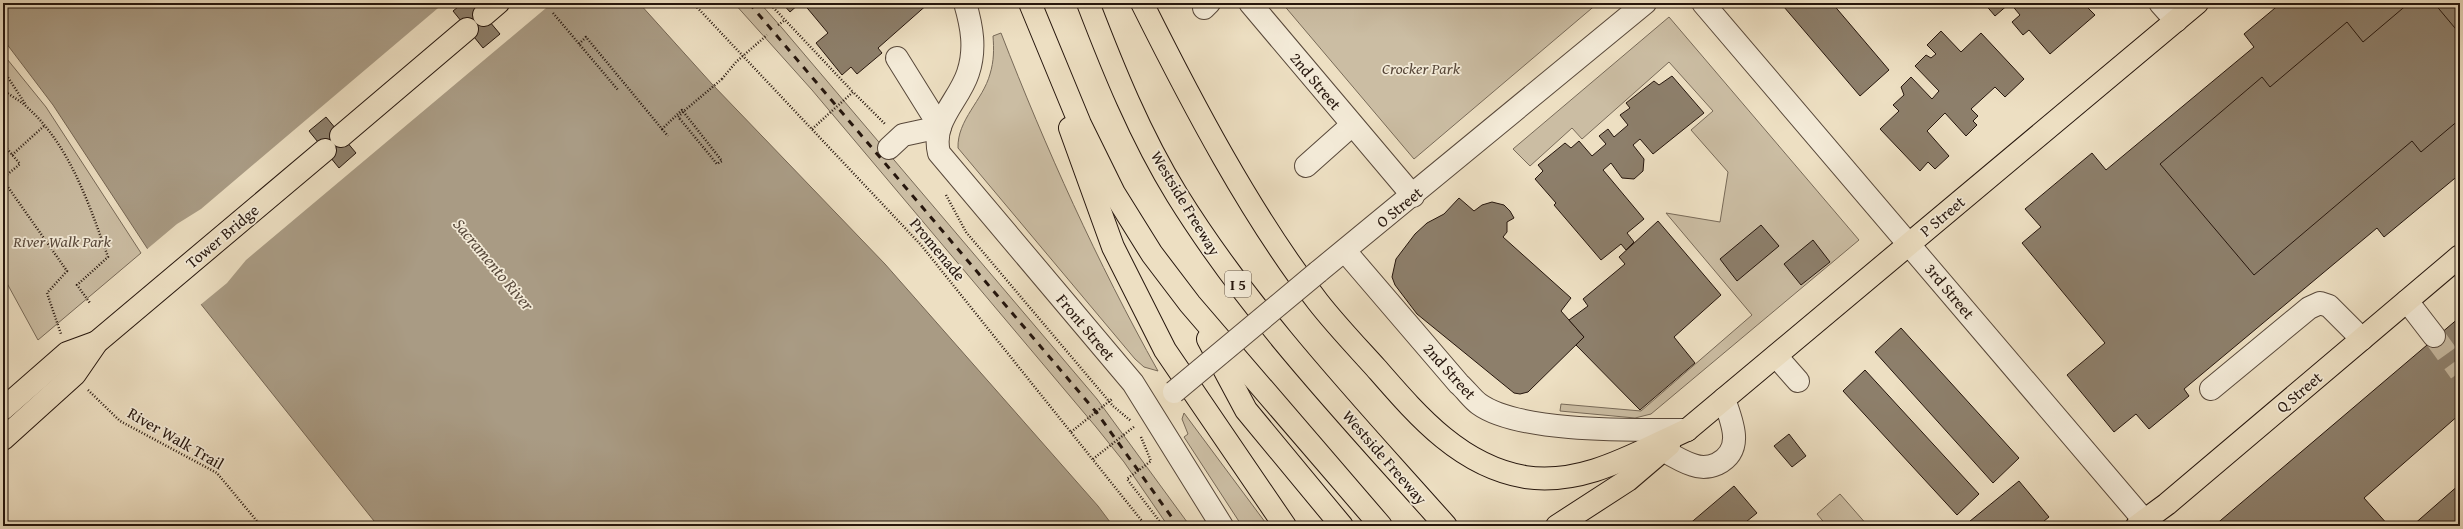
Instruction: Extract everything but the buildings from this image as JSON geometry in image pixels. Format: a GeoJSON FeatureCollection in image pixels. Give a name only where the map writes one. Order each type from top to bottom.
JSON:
{"type":"FeatureCollection","features":[{"type":"Feature","properties":{"kind":"main road"},"geometry":{"type":"LineString","coordinates":[[1030,3],[1051,58],[1080,124],[1114,193],[1152,254],[1190,304],[1382,526]]}},
{"type":"Feature","properties":{"kind":"main road","name":"Westside Freeway"},"geometry":{"type":"LineString","coordinates":[[1088,3],[1133,111],[1176,194],[1224,265],[1279,337],[1446,526]]}},
{"type":"Feature","properties":{"kind":"main road"},"geometry":{"type":"LineString","coordinates":[[1142,3],[1178,75],[1262,220],[1314,296],[1385,378],[1446,441],[1486,465],[1507,473],[1546,479],[1567,477],[1596,471],[1687,430]]}},
{"type":"Feature","properties":{"kind":"main road","name":"P Street"},"geometry":{"type":"LineString","coordinates":[[1556,526],[1628,480],[2197,3]]}},
{"type":"Feature","properties":{"kind":"main road"},"geometry":{"type":"LineString","coordinates":[[341,136],[467,29]]}},
{"type":"Feature","properties":{"kind":"main road"},"geometry":{"type":"LineString","coordinates":[[1051,58],[1076,149],[1112,247],[1165,350],[1285,526]]}},
{"type":"Feature","properties":{"kind":"main road","name":"Tower Bridge"},"geometry":{"type":"LineString","coordinates":[[97,342],[325,150]]}},
{"type":"Feature","properties":{"kind":"main road","name":"Q Street"},"geometry":{"type":"LineString","coordinates":[[2143,524],[2460,256]]}},
{"type":"Feature","properties":{"kind":"main road"},"geometry":{"type":"LineString","coordinates":[[1190,304],[1246,410],[1342,526]]}},
{"type":"Feature","properties":{"kind":"main road"},"geometry":{"type":"LineString","coordinates":[[3,409],[67,353],[97,342]]}},
{"type":"Feature","properties":{"kind":"main road"},"geometry":{"type":"LineString","coordinates":[[3,440],[75,374],[97,342]]}},
{"type":"Feature","properties":{"kind":"street"},"geometry":{"type":"LineString","coordinates":[[888,138],[903,135],[938,133],[964,83],[971,63],[972,31],[966,3]]}},
{"type":"Feature","properties":{"kind":"street","name":"2nd Street"},"geometry":{"type":"LineString","coordinates":[[1250,3],[1412,196]]}},
{"type":"Feature","properties":{"kind":"street","name":"O Street"},"geometry":{"type":"LineString","coordinates":[[1151,410],[1645,3]]}},
{"type":"Feature","properties":{"kind":"street","name":"3rd Street"},"geometry":{"type":"LineString","coordinates":[[1703,3],[1910,243],[2143,524]]}},
{"type":"Feature","properties":{"kind":"street"},"geometry":{"type":"LineString","coordinates":[[2160,3],[2176,21]]}},
{"type":"Feature","properties":{"kind":"street","name":"Front Street"},"geometry":{"type":"LineString","coordinates":[[897,58],[938,133],[942,158],[1133,383],[1222,526]]}},
{"type":"Feature","properties":{"kind":"street"},"geometry":{"type":"LineString","coordinates":[[1306,166],[1352,125]]}},
{"type":"Feature","properties":{"kind":"street","name":"2nd Street"},"geometry":{"type":"LineString","coordinates":[[1345,251],[1459,384],[1479,404],[1518,420],[1545,424],[1637,430],[1687,430]]}},
{"type":"Feature","properties":{"kind":"street"},"geometry":{"type":"LineString","coordinates":[[2407,301],[2434,336]]}},
{"type":"Feature","properties":{"kind":"street"},"geometry":{"type":"LineString","coordinates":[[2211,389],[2309,308],[2320,303],[2329,306],[2362,339]]}},
{"type":"Feature","properties":{"kind":"street"},"geometry":{"type":"LineString","coordinates":[[1776,356],[1798,381]]}},
{"type":"Feature","properties":{"kind":"street"},"geometry":{"type":"LineString","coordinates":[[1663,450],[1694,466],[1712,466],[1723,461],[1734,448],[1733,426],[1724,399]]}},
{"type":"Feature","properties":{"kind":"path","name":"Promenade"},"geometry":{"type":"LineString","coordinates":[[693,3],[921,245],[1146,526]]}},
{"type":"Feature","properties":{"kind":"path"},"geometry":{"type":"LineString","coordinates":[[769,3],[854,92],[888,138]]}},
{"type":"Feature","properties":{"kind":"path"},"geometry":{"type":"LineString","coordinates":[[553,13],[618,90]]}},
{"type":"Feature","properties":{"kind":"path"},"geometry":{"type":"LineString","coordinates":[[778,26],[784,20]]}},
{"type":"Feature","properties":{"kind":"path"},"geometry":{"type":"LineString","coordinates":[[662,129],[682,110],[722,160],[718,164],[678,117],[680,114],[722,80],[743,56],[767,35]]}},
{"type":"Feature","properties":{"kind":"path"},"geometry":{"type":"LineString","coordinates":[[579,44],[586,37],[668,136]]}},
{"type":"Feature","properties":{"kind":"path"},"geometry":{"type":"LineString","coordinates":[[3,70],[27,107]]}},
{"type":"Feature","properties":{"kind":"path"},"geometry":{"type":"LineString","coordinates":[[3,90],[27,107],[45,125],[84,191],[108,257],[77,285],[90,303]]}},
{"type":"Feature","properties":{"kind":"path"},"geometry":{"type":"LineString","coordinates":[[812,129],[854,92]]}},
{"type":"Feature","properties":{"kind":"path"},"geometry":{"type":"LineString","coordinates":[[12,155],[45,125]]}},
{"type":"Feature","properties":{"kind":"path"},"geometry":{"type":"LineString","coordinates":[[3,144],[20,164],[3,179],[67,271],[47,293],[67,353]]}},
{"type":"Feature","properties":{"kind":"path"},"geometry":{"type":"LineString","coordinates":[[944,191],[954,213],[966,232],[1137,430]]}},
{"type":"Feature","properties":{"kind":"path","name":"River Walk Trail"},"geometry":{"type":"LineString","coordinates":[[75,374],[101,404],[120,421],[218,473],[261,526]]}},
{"type":"Feature","properties":{"kind":"path"},"geometry":{"type":"LineString","coordinates":[[1071,432],[1111,400]]}},
{"type":"Feature","properties":{"kind":"path"},"geometry":{"type":"LineString","coordinates":[[1093,459],[1135,426]]}},
{"type":"Feature","properties":{"kind":"path"},"geometry":{"type":"LineString","coordinates":[[1140,434],[1151,461],[1127,479],[1161,523],[1157,526]]}},
{"type":"Feature","properties":{"kind":"green space"},"geometry":{"type":"Polygon","coordinates":[[[734,3],[760,3],[782,28],[1097,399],[1190,526],[1168,526],[1124,462],[1096,427],[812,90],[734,3]]]}},
{"type":"Feature","properties":{"kind":"green space","name":"Crocker Park"},"geometry":{"type":"Polygon","coordinates":[[[1282,3],[1598,3],[1414,159],[1282,3]]]}},
{"type":"Feature","properties":{"kind":"green space"},"geometry":{"type":"Polygon","coordinates":[[[1669,17],[1859,240],[1651,414],[1635,418],[1560,411],[1561,404],[1641,411],[1752,315],[1666,213],[1720,222],[1728,172],[1691,130],[1713,111],[1669,62],[1582,139],[1572,128],[1530,166],[1513,149],[1669,17]]]}},
{"type":"Feature","properties":{"kind":"green space"},"geometry":{"type":"Polygon","coordinates":[[[1001,33],[1054,162],[1093,247],[1158,371],[1144,367],[1135,359],[958,148],[962,128],[982,93],[990,74],[994,46],[993,36],[1001,33]]]}},
{"type":"Feature","properties":{"kind":"green space","name":"River Walk Park"},"geometry":{"type":"Polygon","coordinates":[[[3,54],[46,107],[141,253],[38,340],[3,276],[3,54]]]}},
{"type":"Feature","properties":{"kind":"green space"},"geometry":{"type":"Polygon","coordinates":[[[1184,413],[1268,526],[1242,526],[1184,437],[1188,434],[1182,419],[1184,413]]]}},
{"type":"Feature","properties":{"kind":"green space"},"geometry":{"type":"Polygon","coordinates":[[[1840,494],[1868,526],[1827,526],[1817,514],[1840,494]]]}},
{"type":"Feature","properties":{"kind":"water","name":"Sacramento River"},"geometry":{"type":"Polygon","coordinates":[[[3,3],[639,3],[712,84],[885,264],[1098,506],[1113,526],[378,526],[200,303],[149,251],[53,105],[3,39],[3,3]]]}},
{"type":"Feature","properties":{"kind":"pier"},"geometry":{"type":"Polygon","coordinates":[[[444,3],[552,3],[246,260],[227,283],[199,306],[146,250],[177,224],[201,209],[444,3]]]}},
{"type":"Feature","properties":{"kind":"tunnel"},"geometry":{"type":"LineString","coordinates":[[2434,336],[2460,372]]}},
{"type":"Feature","properties":{"kind":"railway"},"geometry":{"type":"LineString","coordinates":[[749,3],[1097,413],[1178,526]]}}]}
